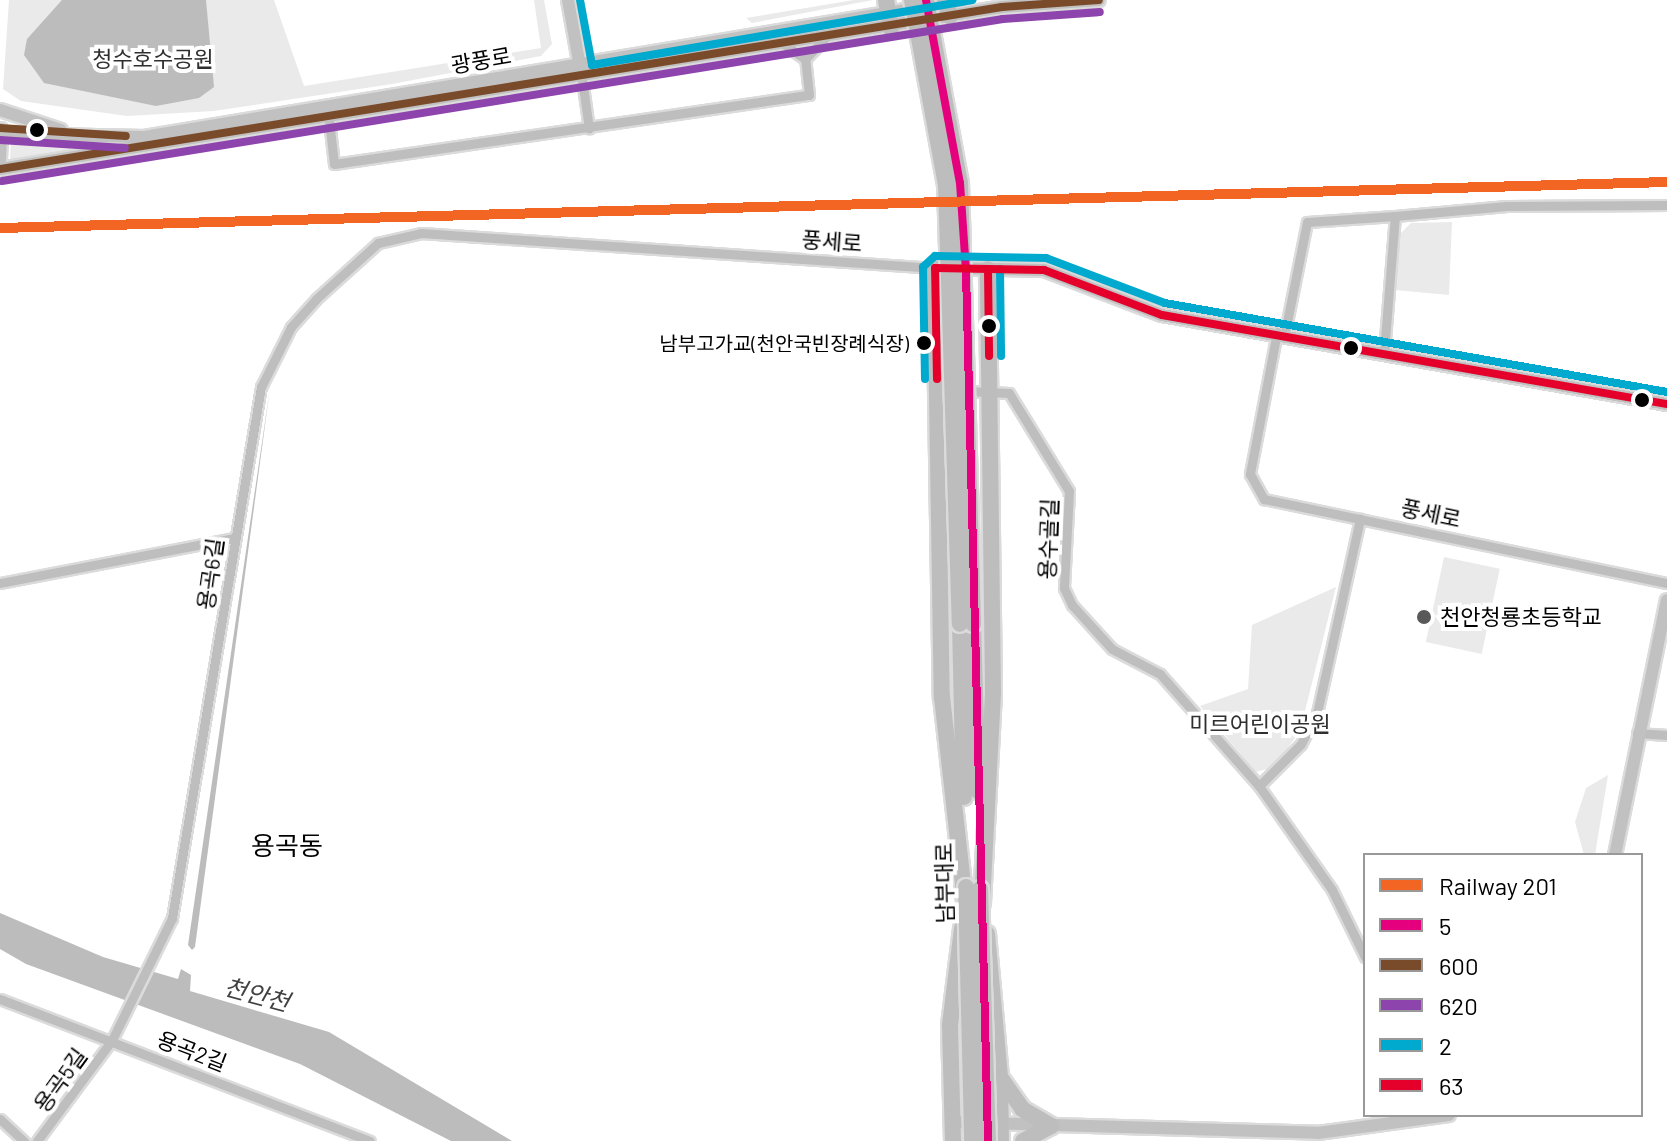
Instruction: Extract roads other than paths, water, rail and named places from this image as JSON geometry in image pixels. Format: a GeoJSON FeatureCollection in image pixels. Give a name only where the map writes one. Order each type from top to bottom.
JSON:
{"type":"FeatureCollection","features":[{"type":"Feature","properties":{"kind":"highway"},"geometry":{"type":"LineString","coordinates":[[912,0],[946,185],[967,624]]}},
{"type":"Feature","properties":{"kind":"highway"},"geometry":{"type":"LineString","coordinates":[[926,0],[960,183],[967,624]]}},
{"type":"Feature","properties":{"kind":"highway"},"geometry":{"type":"LineString","coordinates":[[887,5],[891,29]]}},
{"type":"Feature","properties":{"kind":"highway"},"geometry":{"type":"LineString","coordinates":[[935,268],[942,697],[1000,1077],[1001,1141]]}},
{"type":"Feature","properties":{"kind":"highway"},"geometry":{"type":"LineString","coordinates":[[953,1141],[950,1025],[973,888],[993,693],[988,269]]}},
{"type":"Feature","properties":{"kind":"highway","name":"남부대로"},"geometry":{"type":"LineString","coordinates":[[967,624],[973,888],[972,1141]]}},
{"type":"Feature","properties":{"kind":"highway","name":"남부대로"},"geometry":{"type":"LineString","coordinates":[[973,888],[988,1141]]}},
{"type":"Feature","properties":{"kind":"highway"},"geometry":{"type":"LineString","coordinates":[[1000,1077],[1022,1109],[1051,1126]]}},
{"type":"Feature","properties":{"kind":"highway"},"geometry":{"type":"LineString","coordinates":[[1023,1141],[1051,1126]]}},
{"type":"Feature","properties":{"kind":"street"},"geometry":{"type":"LineString","coordinates":[[568,0],[589,129]]}},
{"type":"Feature","properties":{"kind":"street","name":"광풍로"},"geometry":{"type":"LineString","coordinates":[[2,131],[144,137],[580,63],[887,5],[1099,0]]}},
{"type":"Feature","properties":{"kind":"street","name":"광풍로"},"geometry":{"type":"LineString","coordinates":[[0,171],[891,29],[952,5]]}},
{"type":"Feature","properties":{"kind":"street"},"geometry":{"type":"LineString","coordinates":[[805,59],[825,38]]}},
{"type":"Feature","properties":{"kind":"street"},"geometry":{"type":"LineString","coordinates":[[329,120],[334,164],[809,95],[805,59],[785,45]]}},
{"type":"Feature","properties":{"kind":"street"},"geometry":{"type":"LineString","coordinates":[[0,110],[72,133]]}},
{"type":"Feature","properties":{"kind":"street"},"geometry":{"type":"LineString","coordinates":[[0,160],[2,131]]}},
{"type":"Feature","properties":{"kind":"street"},"geometry":{"type":"LineString","coordinates":[[1281,332],[1307,222],[1507,206],[1667,205]]}},
{"type":"Feature","properties":{"kind":"street"},"geometry":{"type":"LineString","coordinates":[[1384,352],[1395,216]]}},
{"type":"Feature","properties":{"kind":"street","name":"풍세로"},"geometry":{"type":"LineString","coordinates":[[378,243],[421,233],[935,268],[1044,270],[1162,315],[1281,332],[1667,404]]}},
{"type":"Feature","properties":{"kind":"street","name":"용곡6길"},"geometry":{"type":"LineString","coordinates":[[116,1027],[156,949],[180,893],[233,538],[271,359],[308,308],[378,243]]}},
{"type":"Feature","properties":{"kind":"street","name":"풍세로"},"geometry":{"type":"LineString","coordinates":[[1281,332],[1252,484],[1264,499],[1667,583]]}},
{"type":"Feature","properties":{"kind":"street","name":"용수골길"},"geometry":{"type":"LineString","coordinates":[[937,391],[1009,393],[1069,491],[1064,588],[1072,605],[1112,649],[1160,674],[1259,786],[1332,890],[1363,953]]}},
{"type":"Feature","properties":{"kind":"street"},"geometry":{"type":"LineString","coordinates":[[1259,786],[1301,744],[1317,713],[1360,519]]}},
{"type":"Feature","properties":{"kind":"street"},"geometry":{"type":"LineString","coordinates":[[0,583],[233,538]]}},
{"type":"Feature","properties":{"kind":"street"},"geometry":{"type":"LineString","coordinates":[[1615,853],[1637,733],[1667,600]]}},
{"type":"Feature","properties":{"kind":"street"},"geometry":{"type":"LineString","coordinates":[[1637,733],[1667,735]]}},
{"type":"Feature","properties":{"kind":"street","name":"용곡2길"},"geometry":{"type":"LineString","coordinates":[[0,999],[77,1034],[112,1040],[370,1141]]}},
{"type":"Feature","properties":{"kind":"street","name":"용곡5길"},"geometry":{"type":"LineString","coordinates":[[37,1141],[112,1040],[116,1027]]}},
{"type":"Feature","properties":{"kind":"street"},"geometry":{"type":"LineString","coordinates":[[952,1122],[1318,1133],[1434,1117]]}},
{"type":"Feature","properties":{"kind":"street","name":"용곡5길"},"geometry":{"type":"LineString","coordinates":[[0,1119],[24,1141]]}},
{"type":"Feature","properties":{"kind":"rail line","name":"201"},"geometry":{"type":"LineString","coordinates":[[0,228],[1667,182]]}},
{"type":"Feature","properties":{"kind":"place","name":"남부고가교(천안국빈장례식장)"},"geometry":{"type":"Point","coordinates":[924,343]}},
{"type":"Feature","properties":{"kind":"place","name":"천안청룡초등학교"},"geometry":{"type":"Point","coordinates":[1424,617]}},
{"type":"Feature","properties":{"kind":"district","name":"용곡동"},"geometry":{"type":"Point","coordinates":[287,845]}},
{"type":"Feature","properties":{"kind":"park label","name":"청수호수공원"},"geometry":{"type":"Point","coordinates":[153,59]}},
{"type":"Feature","properties":{"kind":"park label","name":"미르어린이공원"},"geometry":{"type":"Point","coordinates":[1260,724]}},
{"type":"Feature","properties":{"kind":"water label","name":"천안천"},"geometry":{"type":"Point","coordinates":[257,994]}}]}
